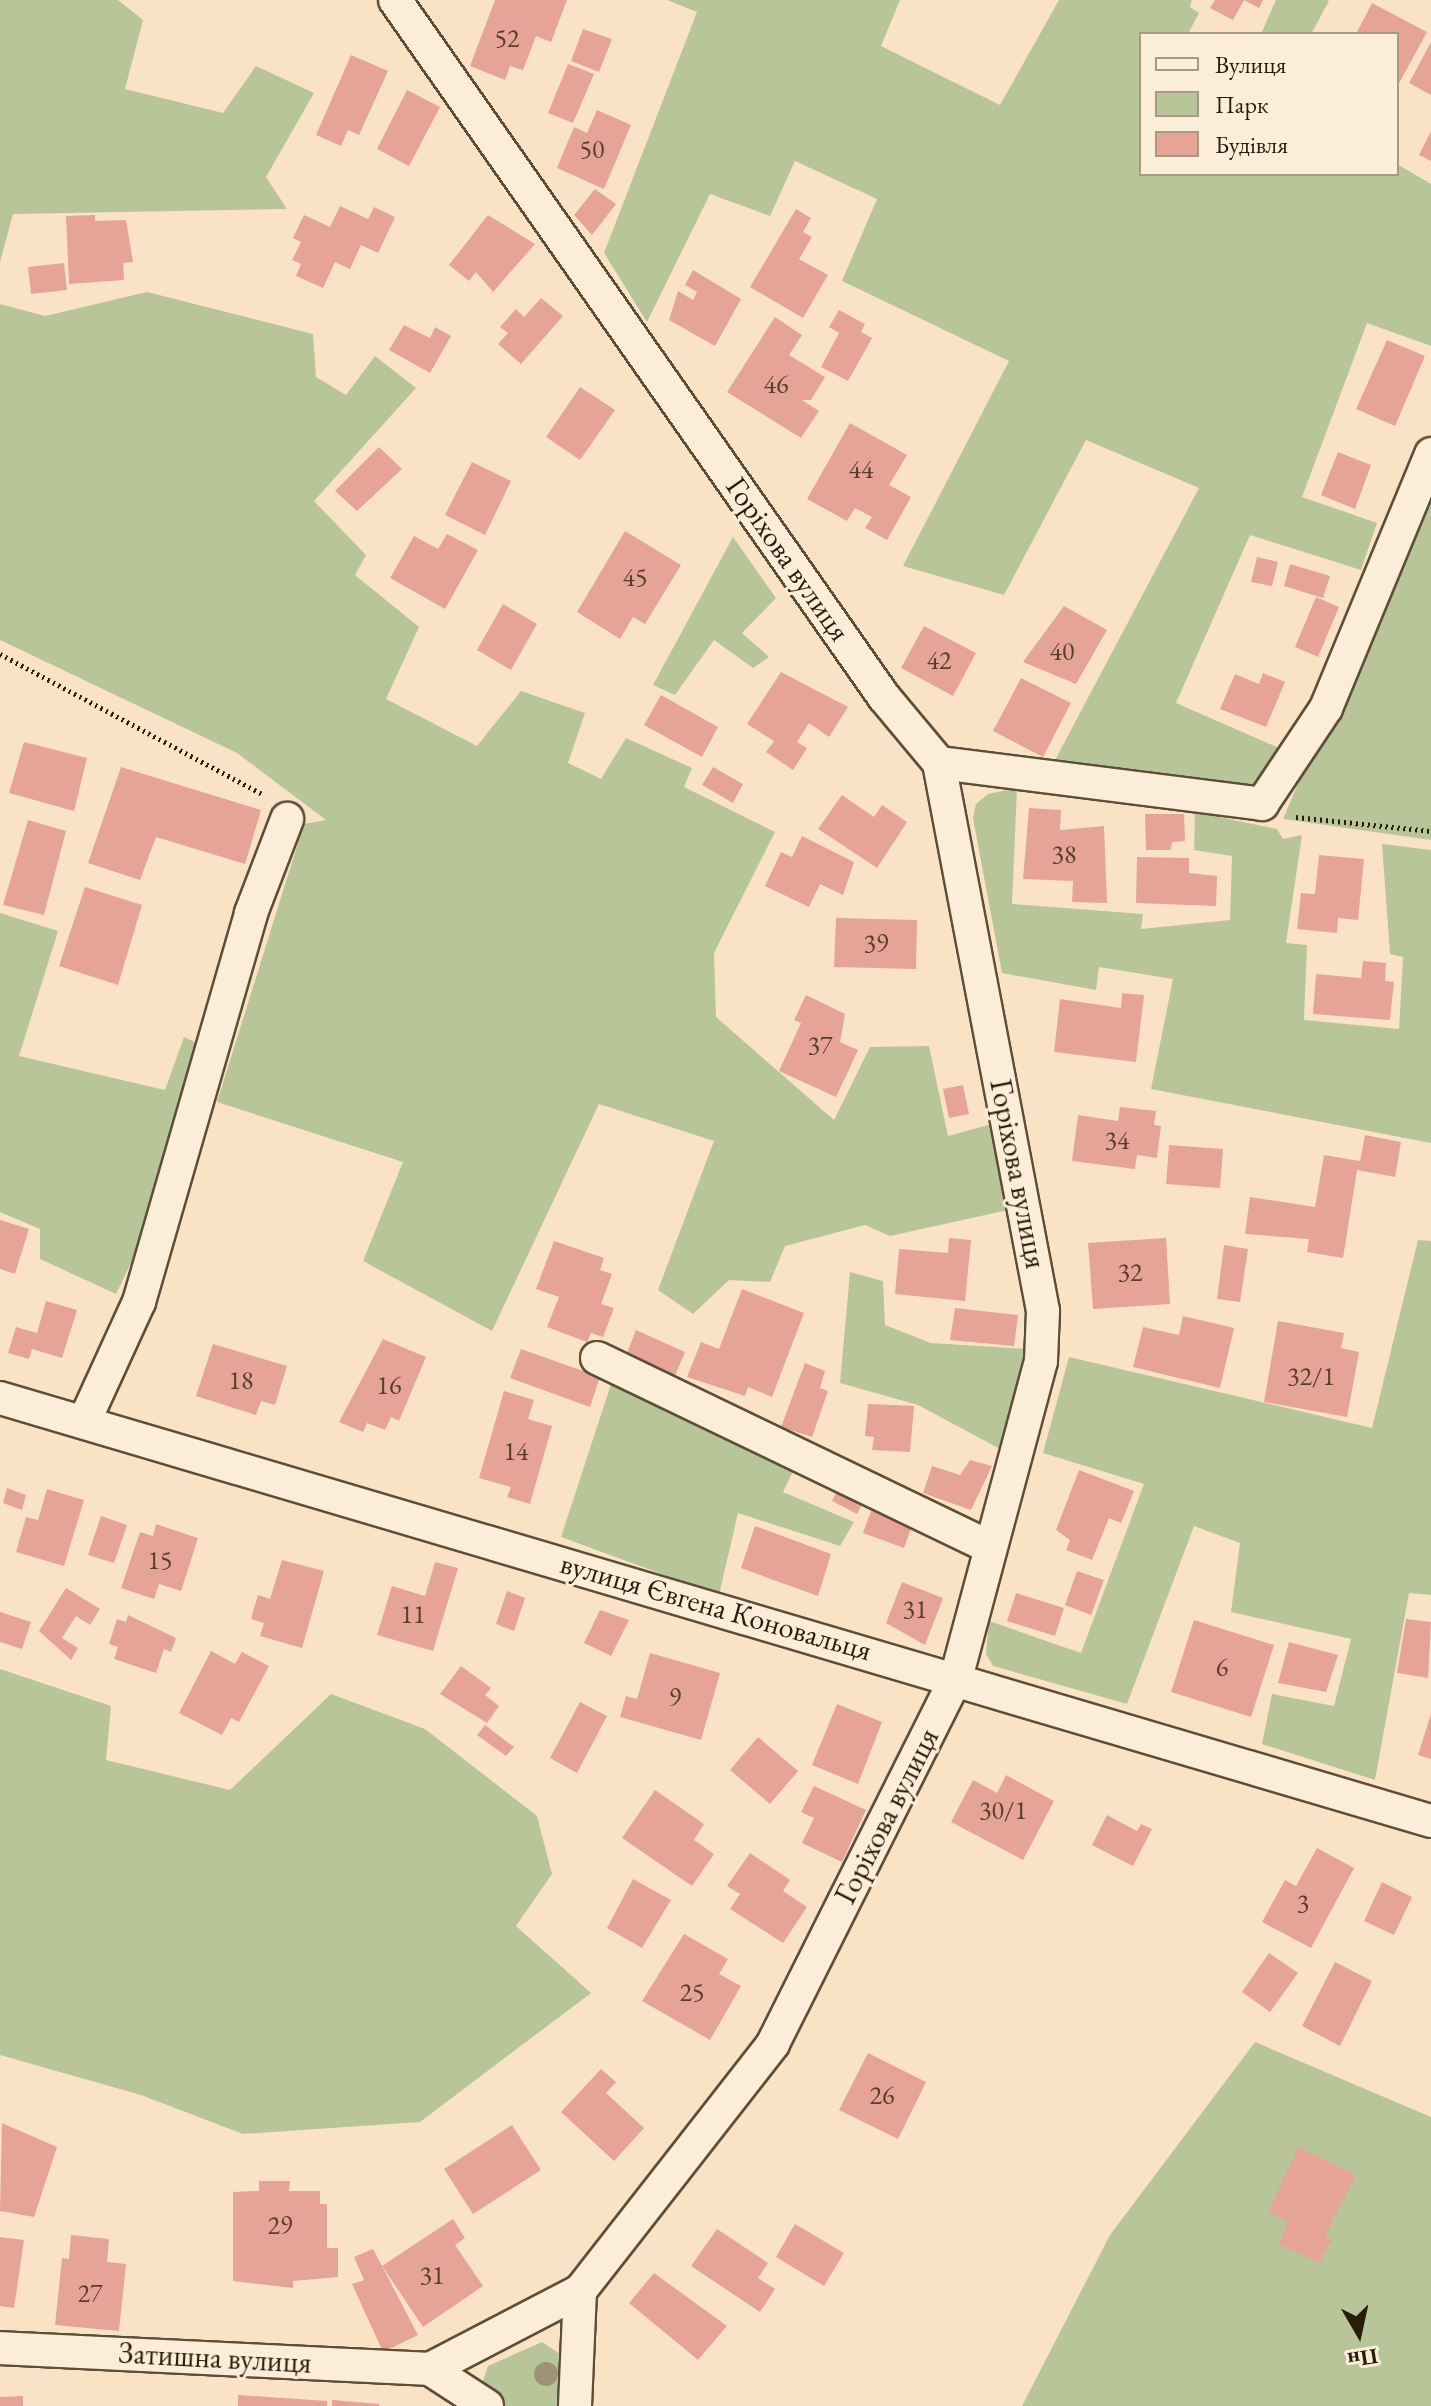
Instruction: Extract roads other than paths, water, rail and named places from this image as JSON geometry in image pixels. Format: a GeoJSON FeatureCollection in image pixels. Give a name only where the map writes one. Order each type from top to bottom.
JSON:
{"type":"FeatureCollection","features":[{"type":"Feature","properties":{"kind":"street","name":"Горіхова вулиця"},"geometry":{"type":"LineString","coordinates":[[395,0],[884,697],[939,763],[1043,1311],[1041,1361],[956,1678],[773,2044],[580,2291]]}},
{"type":"Feature","properties":{"kind":"street"},"geometry":{"type":"LineString","coordinates":[[939,763],[1262,804],[1326,708],[1431,454]]}},
{"type":"Feature","properties":{"kind":"street"},"geometry":{"type":"LineString","coordinates":[[84,1422],[139,1302],[251,913],[287,819]]}},
{"type":"Feature","properties":{"kind":"street"},"geometry":{"type":"LineString","coordinates":[[597,1358],[990,1547]]}},
{"type":"Feature","properties":{"kind":"street","name":"вулиця Євгена Коновальця"},"geometry":{"type":"LineString","coordinates":[[0,1398],[956,1678],[1431,1821]]}},
{"type":"Feature","properties":{"kind":"street"},"geometry":{"type":"LineString","coordinates":[[487,2406],[430,2369],[580,2291],[575,2406]]}},
{"type":"Feature","properties":{"kind":"street","name":"Затишна вулиця"},"geometry":{"type":"LineString","coordinates":[[0,2348],[430,2369]]}}]}
